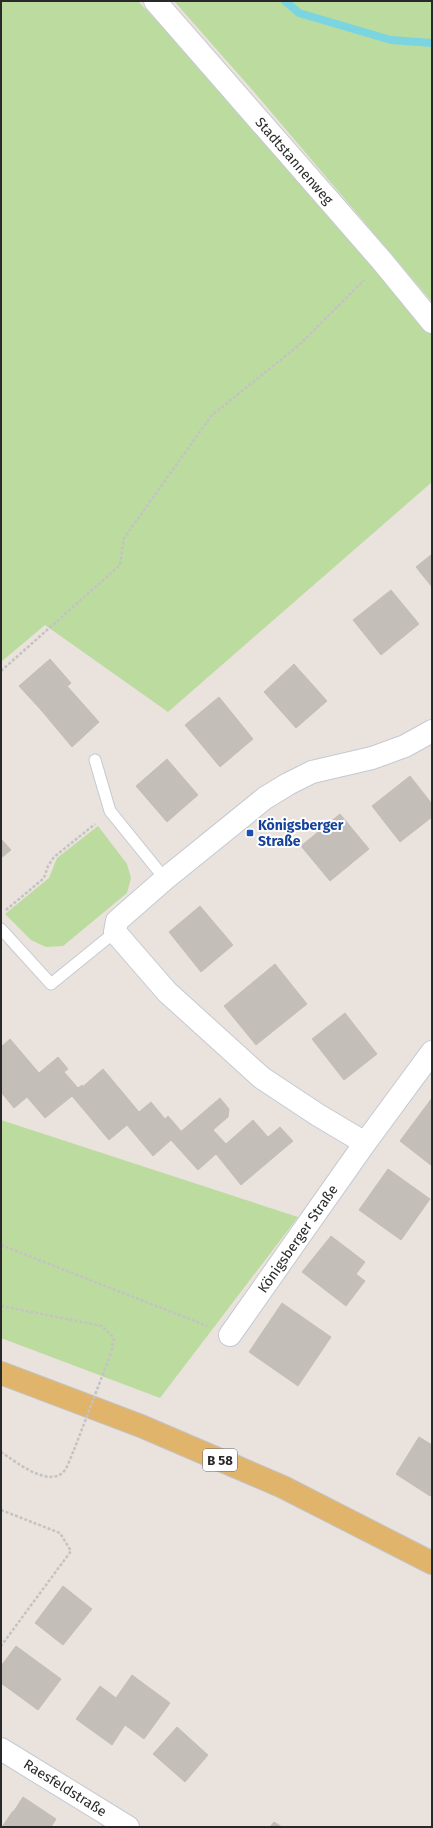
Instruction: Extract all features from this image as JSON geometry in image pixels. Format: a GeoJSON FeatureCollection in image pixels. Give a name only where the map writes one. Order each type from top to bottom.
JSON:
{"type":"FeatureCollection","features":[{"type":"Feature","properties":{"kind":"main road","name":"B 58"},"geometry":{"type":"LineString","coordinates":[[1,1373],[141,1426],[283,1487],[432,1563]]}},
{"type":"Feature","properties":{"kind":"street","name":"Stadtstannenweg"},"geometry":{"type":"LineString","coordinates":[[155,1],[382,261],[432,322]]}},
{"type":"Feature","properties":{"kind":"street"},"geometry":{"type":"LineString","coordinates":[[365,1143],[318,1116],[262,1078],[168,992],[115,932],[117,921],[165,879],[265,798],[312,772],[372,758],[405,746],[432,731]]}},
{"type":"Feature","properties":{"kind":"street","name":"Königsberger Straße"},"geometry":{"type":"LineString","coordinates":[[230,1335],[365,1143],[432,1052]]}},
{"type":"Feature","properties":{"kind":"street","name":"Raesfeldstraße"},"geometry":{"type":"LineString","coordinates":[[1,1749],[128,1827]]}},
{"type":"Feature","properties":{"kind":"lane"},"geometry":{"type":"LineString","coordinates":[[95,760],[110,811],[165,879]]}},
{"type":"Feature","properties":{"kind":"lane"},"geometry":{"type":"LineString","coordinates":[[1,929],[51,984],[115,932]]}},
{"type":"Feature","properties":{"kind":"path"},"geometry":{"type":"LineString","coordinates":[[1,671],[120,565],[124,538],[212,415],[298,346],[382,261]]}},
{"type":"Feature","properties":{"kind":"path"},"geometry":{"type":"LineString","coordinates":[[1,914],[44,878],[48,866],[54,857],[110,811]]}},
{"type":"Feature","properties":{"kind":"path"},"geometry":{"type":"LineString","coordinates":[[1,1246],[230,1335]]}},
{"type":"Feature","properties":{"kind":"path"},"geometry":{"type":"LineString","coordinates":[[1,1306],[102,1326],[114,1338],[111,1353],[74,1450],[64,1471],[54,1477],[40,1476],[1,1452]]}},
{"type":"Feature","properties":{"kind":"path"},"geometry":{"type":"LineString","coordinates":[[1,1510],[60,1533],[71,1551],[1,1646]]}},
{"type":"Feature","properties":{"kind":"green space"},"geometry":{"type":"Polygon","coordinates":[[[1,1],[138,1],[235,104],[432,330],[432,482],[168,712],[45,625],[1,662],[1,1]]]}},
{"type":"Feature","properties":{"kind":"green space"},"geometry":{"type":"Polygon","coordinates":[[[174,1],[432,1],[432,302],[255,93],[174,1]]]}},
{"type":"Feature","properties":{"kind":"green space"},"geometry":{"type":"Polygon","coordinates":[[[98,826],[127,864],[131,878],[127,893],[63,946],[46,947],[31,940],[5,914],[49,878],[57,858],[98,826]]]}},
{"type":"Feature","properties":{"kind":"green space"},"geometry":{"type":"Polygon","coordinates":[[[1,1120],[298,1217],[160,1398],[1,1338],[1,1120]]]}},
{"type":"Feature","properties":{"kind":"building"},"geometry":{"type":"Polygon","coordinates":[[[432,554],[432,587],[416,567],[432,554]]]}},
{"type":"Feature","properties":{"kind":"building"},"geometry":{"type":"Polygon","coordinates":[[[391,590],[419,624],[381,655],[353,620],[391,590]]]}},
{"type":"Feature","properties":{"kind":"building"},"geometry":{"type":"Polygon","coordinates":[[[50,659],[71,683],[41,710],[19,686],[50,659]]]}},
{"type":"Feature","properties":{"kind":"building"},"geometry":{"type":"Polygon","coordinates":[[[294,664],[327,701],[296,728],[264,692],[294,664]]]}},
{"type":"Feature","properties":{"kind":"building"},"geometry":{"type":"Polygon","coordinates":[[[67,686],[99,722],[72,747],[41,710],[67,686]]]}},
{"type":"Feature","properties":{"kind":"building"},"geometry":{"type":"Polygon","coordinates":[[[219,697],[253,739],[220,767],[185,725],[219,697]]]}},
{"type":"Feature","properties":{"kind":"building"},"geometry":{"type":"Polygon","coordinates":[[[167,759],[198,795],[167,822],[136,786],[167,759]]]}},
{"type":"Feature","properties":{"kind":"building"},"geometry":{"type":"Polygon","coordinates":[[[410,776],[432,804],[432,817],[400,842],[372,806],[410,776]]]}},
{"type":"Feature","properties":{"kind":"building"},"geometry":{"type":"Polygon","coordinates":[[[340,814],[369,849],[330,881],[301,846],[340,814]]]}},
{"type":"Feature","properties":{"kind":"building"},"geometry":{"type":"Polygon","coordinates":[[[1,839],[11,850],[1,858],[1,839]]]}},
{"type":"Feature","properties":{"kind":"building"},"geometry":{"type":"Polygon","coordinates":[[[200,906],[233,945],[201,972],[169,932],[200,906]]]}},
{"type":"Feature","properties":{"kind":"building"},"geometry":{"type":"Polygon","coordinates":[[[275,964],[307,1004],[256,1045],[224,1006],[275,964]]]}},
{"type":"Feature","properties":{"kind":"building"},"geometry":{"type":"Polygon","coordinates":[[[345,1013],[377,1054],[344,1080],[312,1039],[345,1013]]]}},
{"type":"Feature","properties":{"kind":"building"},"geometry":{"type":"Polygon","coordinates":[[[10,1039],[39,1073],[58,1057],[68,1069],[64,1072],[78,1088],[82,1085],[83,1087],[45,1118],[27,1097],[14,1108],[1,1092],[1,1047],[10,1039]]]}},
{"type":"Feature","properties":{"kind":"building"},"geometry":{"type":"Polygon","coordinates":[[[103,1069],[139,1112],[151,1102],[165,1119],[168,1116],[181,1131],[153,1156],[127,1125],[109,1140],[72,1096],[103,1069]]]}},
{"type":"Feature","properties":{"kind":"building"},"geometry":{"type":"Polygon","coordinates":[[[220,1098],[229,1109],[228,1117],[213,1130],[226,1144],[253,1120],[268,1137],[280,1127],[293,1141],[241,1185],[216,1154],[198,1170],[171,1140],[220,1098]]]}},
{"type":"Feature","properties":{"kind":"building"},"geometry":{"type":"Polygon","coordinates":[[[432,1098],[432,1166],[400,1141],[432,1098]]]}},
{"type":"Feature","properties":{"kind":"building"},"geometry":{"type":"Polygon","coordinates":[[[388,1169],[430,1199],[401,1240],[359,1210],[388,1169]]]}},
{"type":"Feature","properties":{"kind":"building"},"geometry":{"type":"Polygon","coordinates":[[[331,1236],[365,1262],[356,1274],[365,1281],[346,1306],[302,1272],[331,1236]]]}},
{"type":"Feature","properties":{"kind":"building"},"geometry":{"type":"Polygon","coordinates":[[[282,1303],[331,1337],[298,1386],[249,1352],[282,1303]]]}},
{"type":"Feature","properties":{"kind":"building"},"geometry":{"type":"Polygon","coordinates":[[[419,1437],[432,1445],[432,1494],[430,1496],[396,1474],[419,1437]]]}},
{"type":"Feature","properties":{"kind":"building"},"geometry":{"type":"Polygon","coordinates":[[[63,1586],[92,1609],[63,1645],[35,1623],[63,1586]]]}},
{"type":"Feature","properties":{"kind":"building"},"geometry":{"type":"Polygon","coordinates":[[[16,1646],[61,1679],[38,1710],[1,1683],[1,1666],[16,1646]]]}},
{"type":"Feature","properties":{"kind":"building"},"geometry":{"type":"Polygon","coordinates":[[[132,1675],[170,1703],[144,1739],[125,1725],[112,1745],[76,1719],[100,1686],[116,1698],[132,1675]]]}},
{"type":"Feature","properties":{"kind":"building"},"geometry":{"type":"Polygon","coordinates":[[[177,1727],[208,1755],[185,1782],[153,1754],[177,1727]]]}},
{"type":"Feature","properties":{"kind":"building"},"geometry":{"type":"Polygon","coordinates":[[[23,1797],[56,1819],[51,1827],[37,1827],[14,1811],[23,1797]]]}},
{"type":"Feature","properties":{"kind":"building"},"geometry":{"type":"Polygon","coordinates":[[[13,1811],[36,1827],[2,1827],[13,1811]]]}},
{"type":"Feature","properties":{"kind":"building"},"geometry":{"type":"Polygon","coordinates":[[[274,1822],[282,1827],[270,1827],[274,1822]]]}},
{"type":"Feature","properties":{"kind":"waterway"},"geometry":{"type":"LineString","coordinates":[[285,1],[299,13],[391,40],[432,43]]}},
{"type":"Feature","properties":{"kind":"place","name":"Königsberger Straße"},"geometry":{"type":"Point","coordinates":[250,833]}}]}
